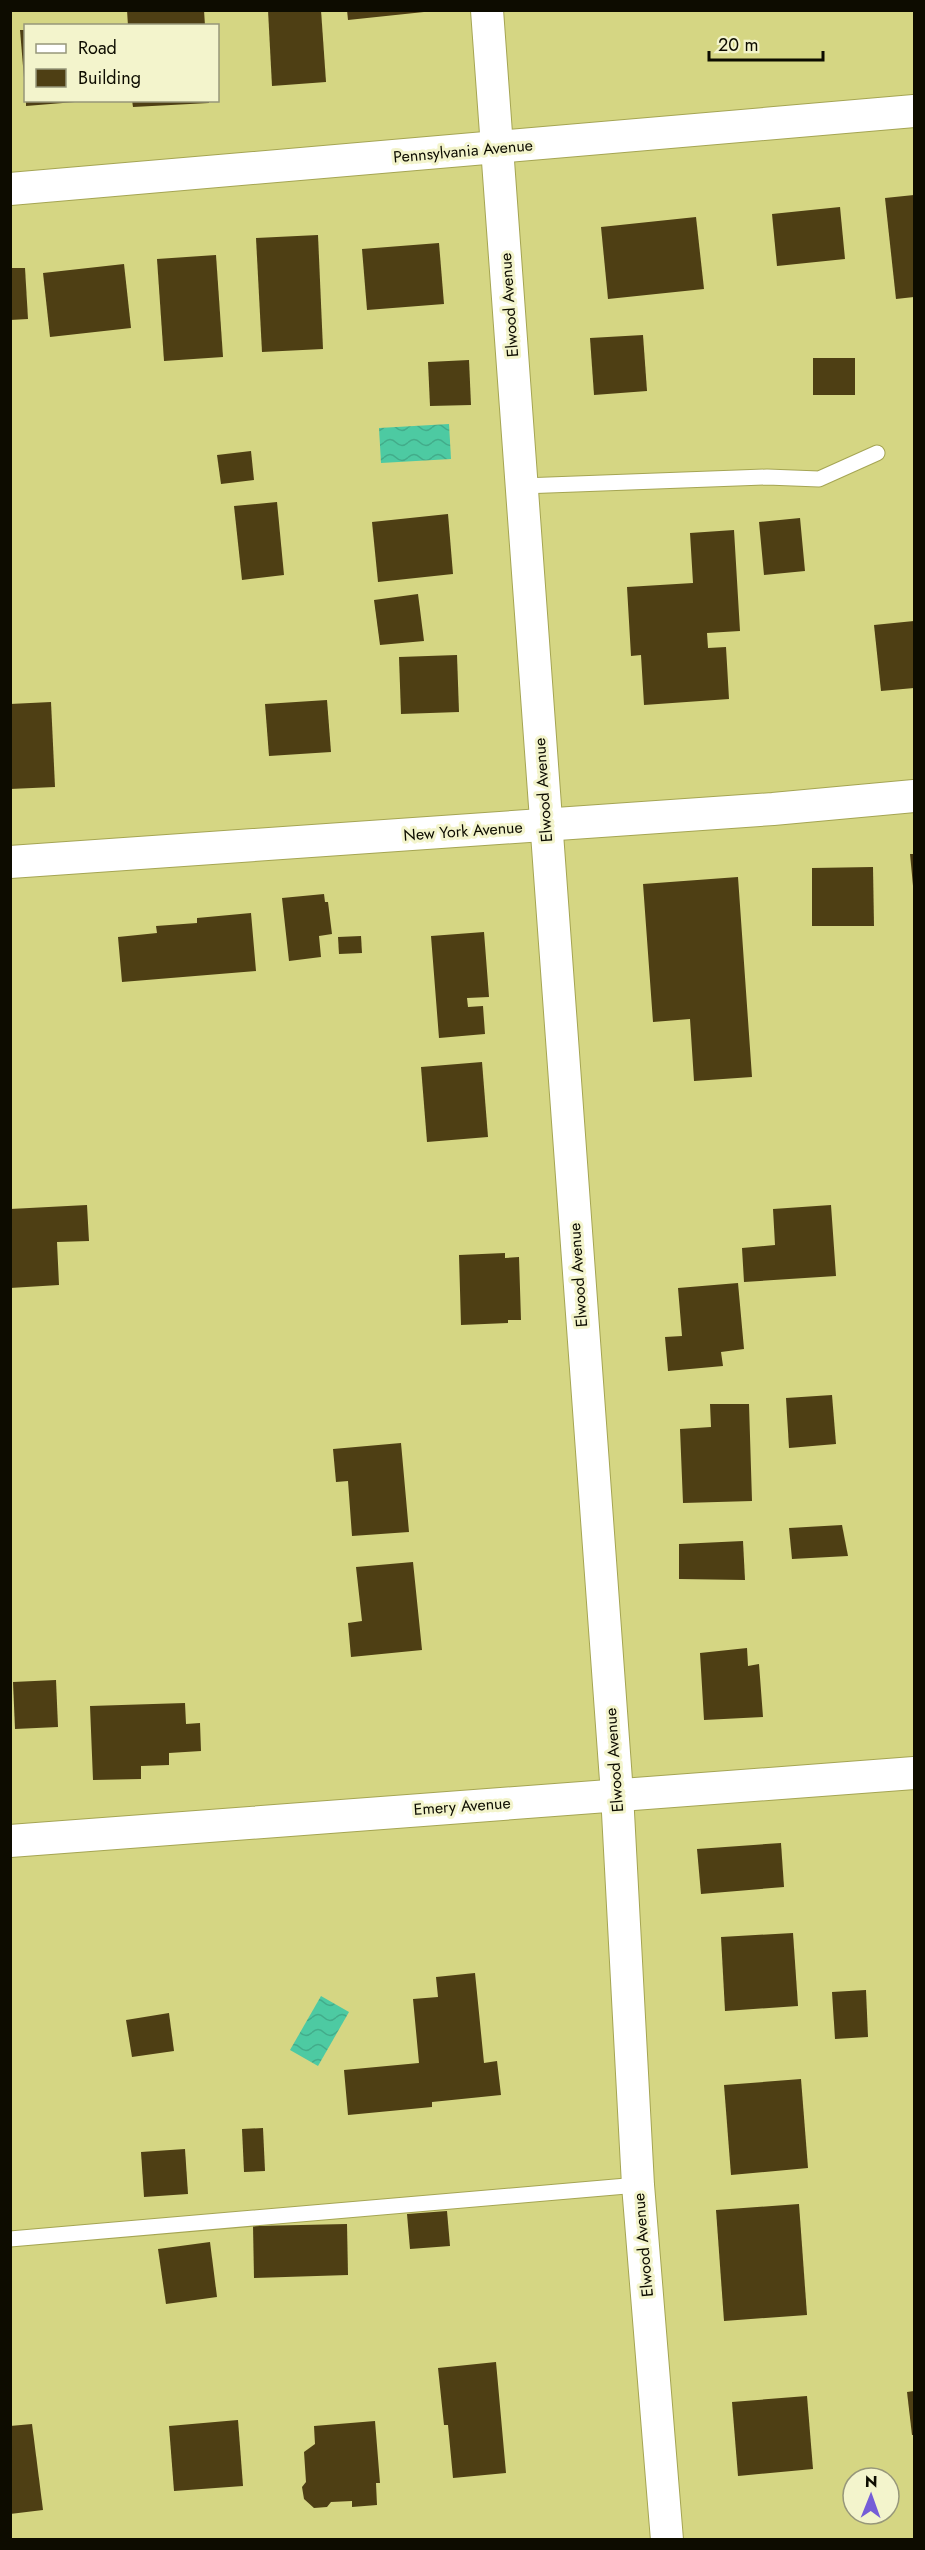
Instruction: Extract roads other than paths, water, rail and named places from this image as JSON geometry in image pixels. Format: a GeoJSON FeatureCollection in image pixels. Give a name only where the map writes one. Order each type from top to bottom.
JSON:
{"type":"FeatureCollection","features":[{"type":"Feature","properties":{"kind":"street","name":"Elwood Avenue"},"geometry":{"type":"LineString","coordinates":[[487,10],[499,147],[617,1794],[638,2185],[667,2540]]}},
{"type":"Feature","properties":{"kind":"street","name":"Pennsylvania Avenue"},"geometry":{"type":"LineString","coordinates":[[10,189],[915,111]]}},
{"type":"Feature","properties":{"kind":"street","name":"New York Avenue"},"geometry":{"type":"LineString","coordinates":[[10,862],[546,826],[915,796]]}},
{"type":"Feature","properties":{"kind":"street","name":"Emery Avenue"},"geometry":{"type":"LineString","coordinates":[[10,1841],[915,1773]]}},
{"type":"Feature","properties":{"kind":"lane"},"geometry":{"type":"LineString","coordinates":[[522,486],[767,477],[819,479],[877,453]]}},
{"type":"Feature","properties":{"kind":"lane"},"geometry":{"type":"LineString","coordinates":[[10,2239],[638,2185]]}},
{"type":"Feature","properties":{"kind":"water"},"geometry":{"type":"Polygon","coordinates":[[[449,424],[451,459],[381,463],[379,428],[449,424]]]}},
{"type":"Feature","properties":{"kind":"water"},"geometry":{"type":"Polygon","coordinates":[[[321,1996],[349,2012],[318,2066],[290,2050],[321,1996]]]}}]}
